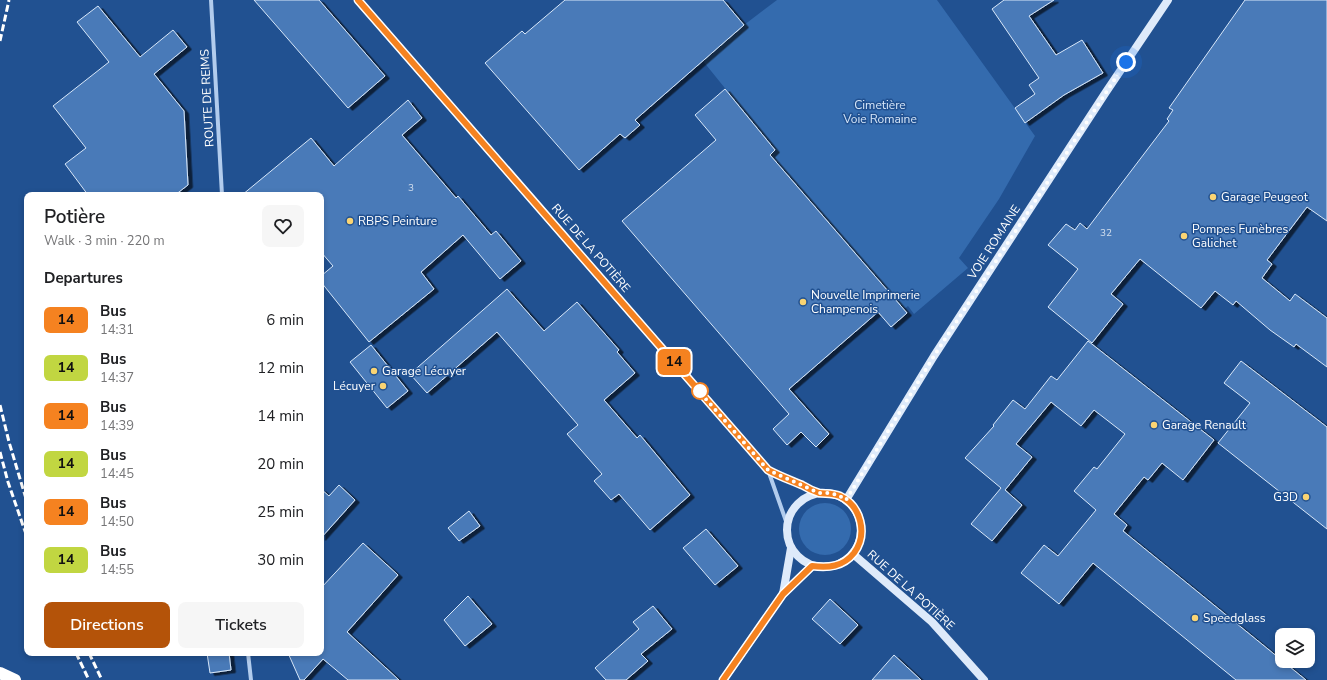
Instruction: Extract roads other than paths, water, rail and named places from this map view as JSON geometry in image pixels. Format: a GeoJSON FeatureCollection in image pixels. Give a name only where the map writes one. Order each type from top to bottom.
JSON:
{"type":"FeatureCollection","features":[{"type":"Feature","properties":{"kind":"highway"},"geometry":{"type":"LineString","coordinates":[[0,673],[15,680]]}},
{"type":"Feature","properties":{"kind":"main road","name":"VOIE ROMAINE"},"geometry":{"type":"LineString","coordinates":[[846,500],[934,356],[1106,92],[1168,0]]}},
{"type":"Feature","properties":{"kind":"main road"},"geometry":{"type":"LineString","coordinates":[[819,493],[833,494],[846,500],[855,509],[860,520],[862,532],[859,544],[853,554],[845,562],[835,566],[823,568],[812,566],[804,562],[791,548],[786,532],[790,515],[795,506],[810,495],[819,493]]}},
{"type":"Feature","properties":{"kind":"main road"},"geometry":{"type":"LineString","coordinates":[[783,594],[791,548]]}},
{"type":"Feature","properties":{"kind":"main road","name":"RUE DE LA POTIÈRE"},"geometry":{"type":"LineString","coordinates":[[853,554],[932,622],[984,680]]}},
{"type":"Feature","properties":{"kind":"main road"},"geometry":{"type":"LineString","coordinates":[[723,680],[783,594],[812,566]]}},
{"type":"Feature","properties":{"kind":"street","name":"ROUTE DE REIMS"},"geometry":{"type":"LineString","coordinates":[[211,0],[222,192]]}},
{"type":"Feature","properties":{"kind":"street","name":"RUE DE LA POTIÈRE"},"geometry":{"type":"LineString","coordinates":[[358,0],[768,470],[819,493]]}},
{"type":"Feature","properties":{"kind":"street"},"geometry":{"type":"LineString","coordinates":[[768,470],[787,524]]}},
{"type":"Feature","properties":{"kind":"street"},"geometry":{"type":"LineString","coordinates":[[248,656],[251,680]]}},
{"type":"Feature","properties":{"kind":"railway"},"geometry":{"type":"LineString","coordinates":[[0,41],[9,0]]}},
{"type":"Feature","properties":{"kind":"railway"},"geometry":{"type":"LineString","coordinates":[[0,405],[24,492]]}},
{"type":"Feature","properties":{"kind":"railway"},"geometry":{"type":"LineString","coordinates":[[0,452],[8,482],[24,528]]}},
{"type":"Feature","properties":{"kind":"railway"},"geometry":{"type":"LineString","coordinates":[[77,656],[89,680]]}},
{"type":"Feature","properties":{"kind":"railway"},"geometry":{"type":"LineString","coordinates":[[90,656],[102,680]]}},
{"type":"Feature","properties":{"kind":"place","name":"Garage Peugeot"},"geometry":{"type":"Point","coordinates":[1213,197]}},
{"type":"Feature","properties":{"kind":"place","name":"RBPS Peinture"},"geometry":{"type":"Point","coordinates":[350,221]}},
{"type":"Feature","properties":{"kind":"place","name":"Pompes Funèbres Galichet"},"geometry":{"type":"Point","coordinates":[1184,236]}},
{"type":"Feature","properties":{"kind":"place","name":"Nouvelle Imprimerie Champenois"},"geometry":{"type":"Point","coordinates":[803,302]}},
{"type":"Feature","properties":{"kind":"place","name":"Garage Lécuyer"},"geometry":{"type":"Point","coordinates":[374,371]}},
{"type":"Feature","properties":{"kind":"place","name":"Lécuyer"},"geometry":{"type":"Point","coordinates":[383,386]}},
{"type":"Feature","properties":{"kind":"place","name":"Garage Renault"},"geometry":{"type":"Point","coordinates":[1154,425]}},
{"type":"Feature","properties":{"kind":"place","name":"G3D"},"geometry":{"type":"Point","coordinates":[1306,497]}},
{"type":"Feature","properties":{"kind":"place","name":"Speedglass"},"geometry":{"type":"Point","coordinates":[1195,618]}},
{"type":"Feature","properties":{"kind":"park label","name":"Cimetière Voie Romaine"},"geometry":{"type":"Point","coordinates":[880,112]}}]}
